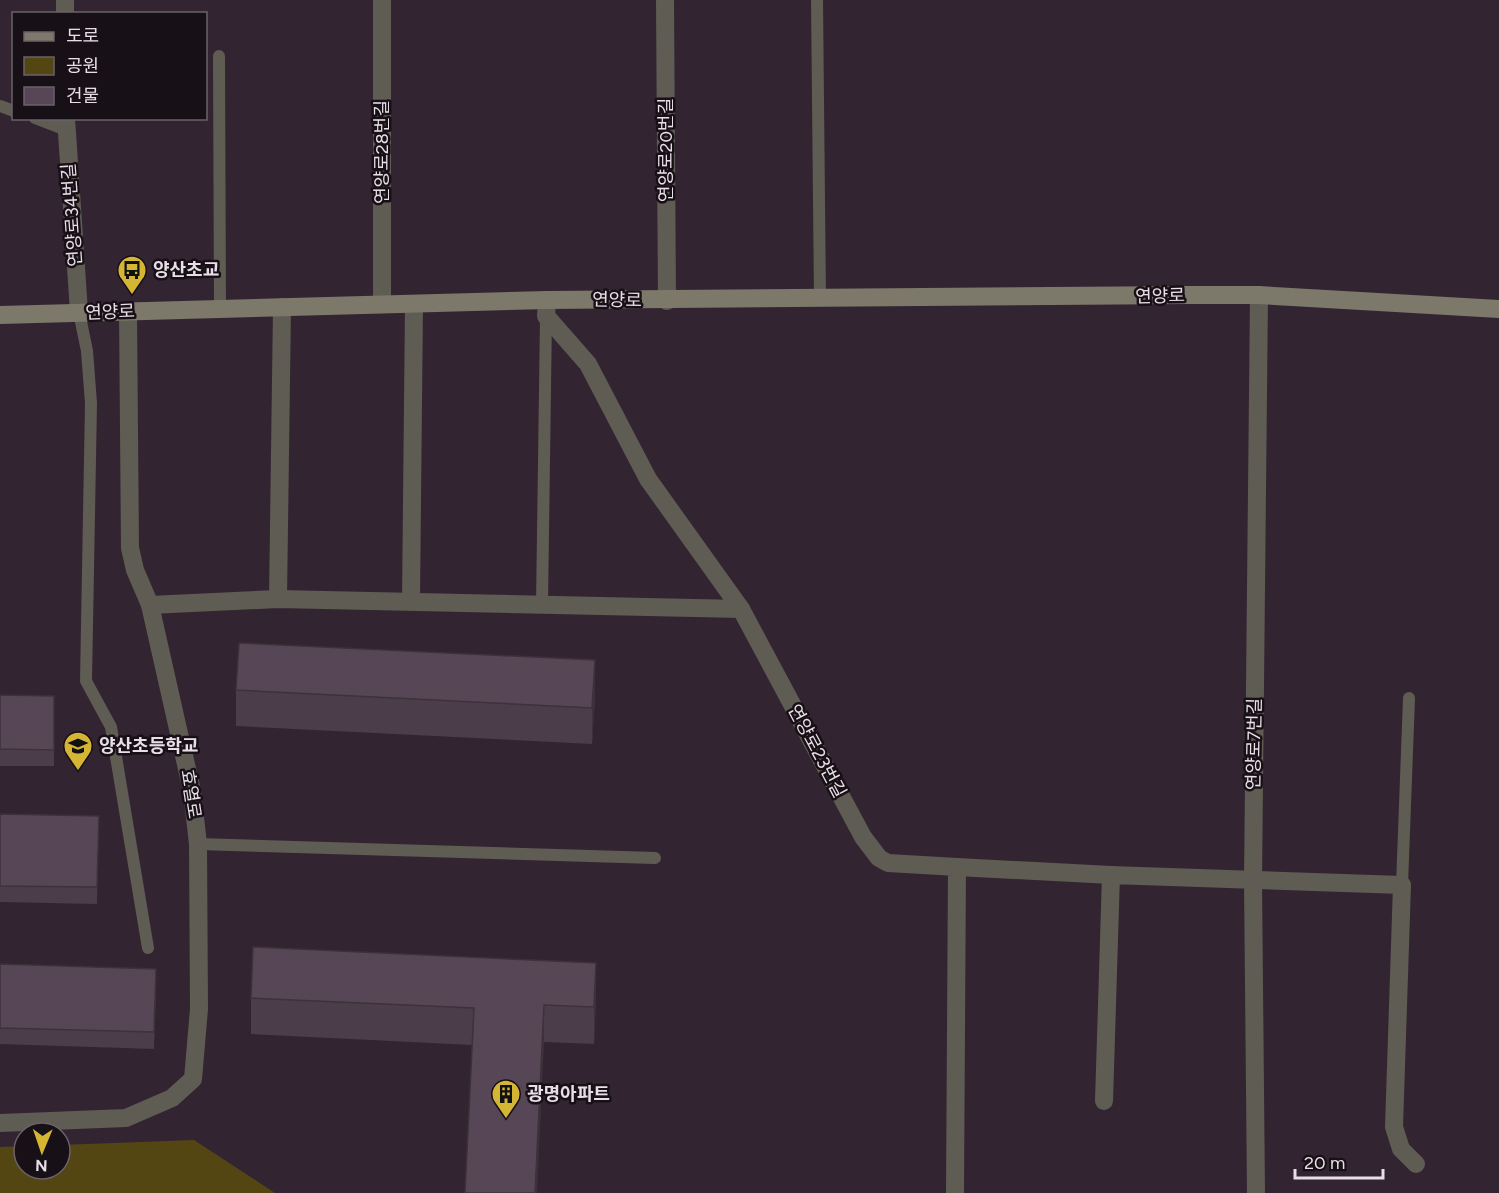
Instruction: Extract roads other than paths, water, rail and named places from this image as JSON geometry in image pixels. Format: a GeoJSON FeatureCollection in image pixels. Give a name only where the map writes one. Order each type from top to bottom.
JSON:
{"type":"FeatureCollection","features":[{"type":"Feature","properties":{"kind":"street","name":"연양로28번길"},"geometry":{"type":"LineString","coordinates":[[382,0],[382,304]]}},
{"type":"Feature","properties":{"kind":"street","name":"연양로20번길"},"geometry":{"type":"LineString","coordinates":[[665,0],[667,301]]}},
{"type":"Feature","properties":{"kind":"street","name":"연양로34번길"},"geometry":{"type":"LineString","coordinates":[[66,124],[80,312]]}},
{"type":"Feature","properties":{"kind":"street","name":"연양로"},"geometry":{"type":"LineString","coordinates":[[0,315],[382,304],[547,308],[667,301],[1259,295],[1499,309]]}},
{"type":"Feature","properties":{"kind":"street","name":"연양로7번길"},"geometry":{"type":"LineString","coordinates":[[1256,1193],[1253,880],[1259,295]]}},
{"type":"Feature","properties":{"kind":"street"},"geometry":{"type":"LineString","coordinates":[[411,601],[414,304]]}},
{"type":"Feature","properties":{"kind":"street"},"geometry":{"type":"LineString","coordinates":[[278,599],[282,307]]}},
{"type":"Feature","properties":{"kind":"street","name":"연양로23번길"},"geometry":{"type":"LineString","coordinates":[[547,308],[588,364],[648,479],[741,609],[863,837],[879,858],[898,865],[1402,885]]}},
{"type":"Feature","properties":{"kind":"street","name":"효열로"},"geometry":{"type":"LineString","coordinates":[[0,1123],[126,1118],[143,1113],[172,1098],[193,1079],[199,1009],[198,844],[192,790],[150,605],[135,570],[130,548],[128,311]]}},
{"type":"Feature","properties":{"kind":"street"},"geometry":{"type":"LineString","coordinates":[[150,605],[278,599],[741,609]]}},
{"type":"Feature","properties":{"kind":"street"},"geometry":{"type":"LineString","coordinates":[[955,1193],[957,867]]}},
{"type":"Feature","properties":{"kind":"street"},"geometry":{"type":"LineString","coordinates":[[1104,1101],[1111,874]]}},
{"type":"Feature","properties":{"kind":"street"},"geometry":{"type":"LineString","coordinates":[[1402,885],[1394,1127],[1401,1149],[1416,1164]]}},
{"type":"Feature","properties":{"kind":"lane"},"geometry":{"type":"LineString","coordinates":[[817,0],[820,300]]}},
{"type":"Feature","properties":{"kind":"lane"},"geometry":{"type":"LineString","coordinates":[[219,56],[220,308]]}},
{"type":"Feature","properties":{"kind":"lane"},"geometry":{"type":"LineString","coordinates":[[45,120],[66,124]]}},
{"type":"Feature","properties":{"kind":"lane"},"geometry":{"type":"LineString","coordinates":[[542,605],[547,308]]}},
{"type":"Feature","properties":{"kind":"lane"},"geometry":{"type":"LineString","coordinates":[[80,312],[87,351],[91,403],[86,681],[111,727],[148,948]]}},
{"type":"Feature","properties":{"kind":"lane"},"geometry":{"type":"LineString","coordinates":[[1402,885],[1409,698]]}},
{"type":"Feature","properties":{"kind":"lane"},"geometry":{"type":"LineString","coordinates":[[198,844],[655,858]]}},
{"type":"Feature","properties":{"kind":"place","name":"양산초교"},"geometry":{"type":"Point","coordinates":[132,296]}},
{"type":"Feature","properties":{"kind":"place","name":"양산초등학교"},"geometry":{"type":"Point","coordinates":[78,772]}},
{"type":"Feature","properties":{"kind":"place","name":"광명아파트"},"geometry":{"type":"Point","coordinates":[506,1120]}}]}
